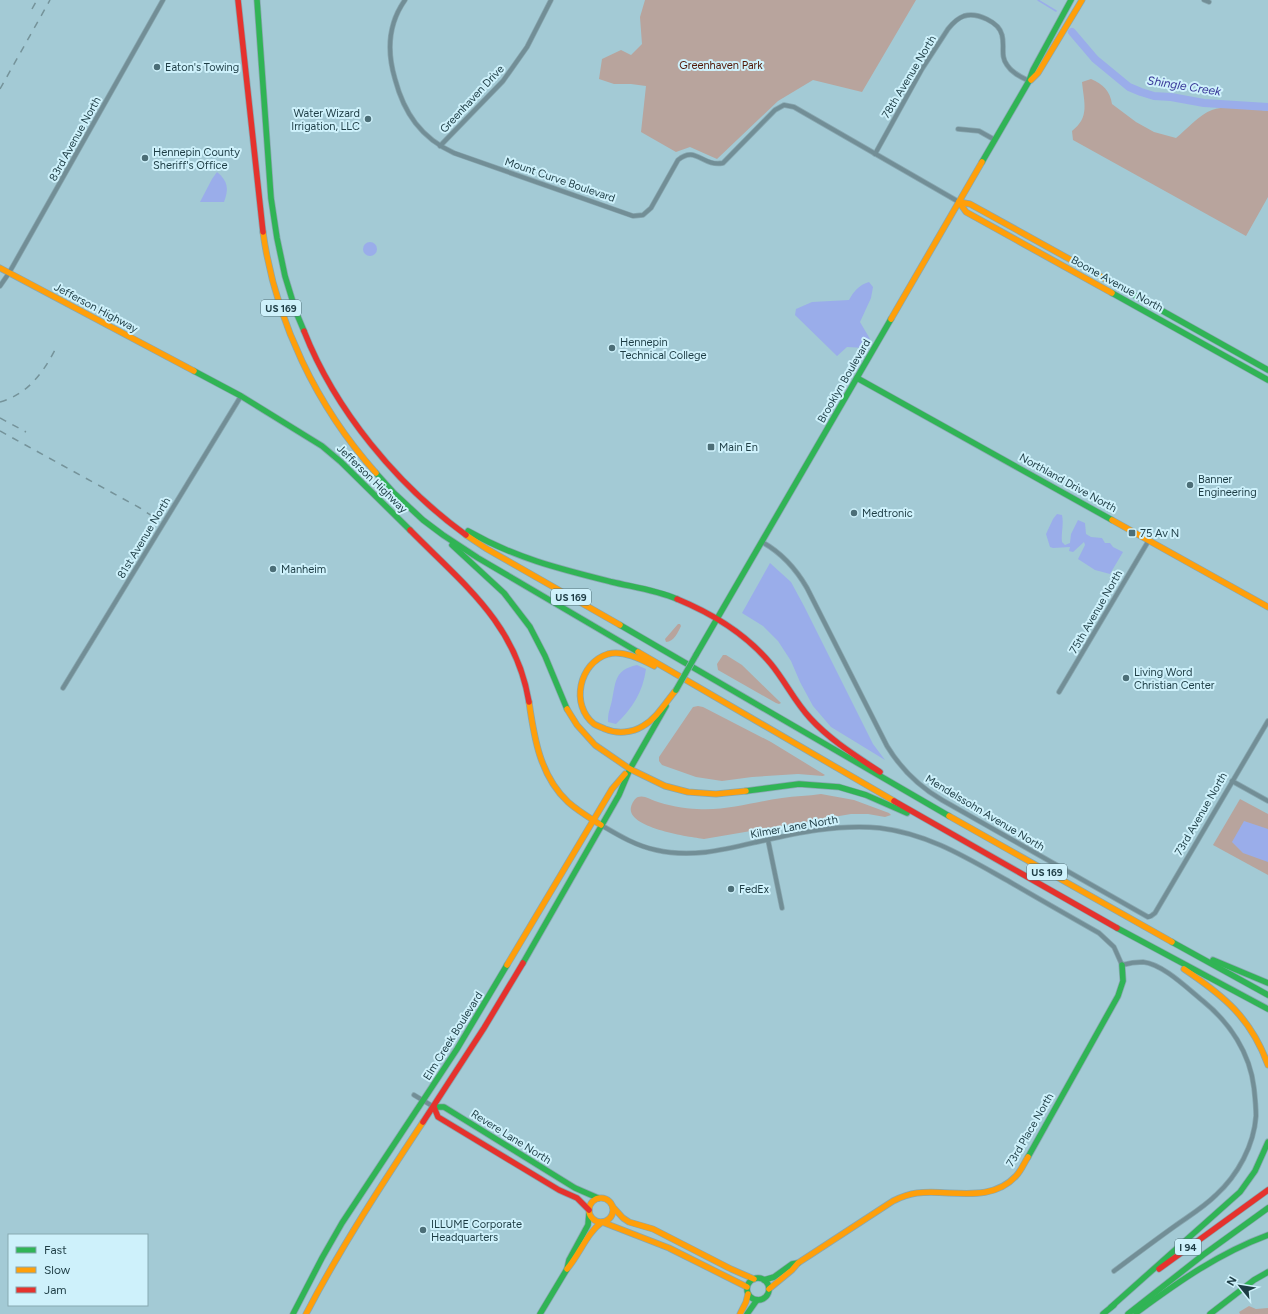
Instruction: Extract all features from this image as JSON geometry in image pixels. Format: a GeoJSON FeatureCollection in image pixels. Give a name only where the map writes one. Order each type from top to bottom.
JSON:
{"type":"FeatureCollection","features":[{"type":"Feature","properties":{"kind":"main road"},"geometry":{"type":"LineString","coordinates":[[233,0],[242,31]]}},
{"type":"Feature","properties":{"kind":"main road","name":"US 169"},"geometry":{"type":"LineString","coordinates":[[238,0],[262,229],[270,269],[282,312],[308,372],[336,420],[375,472],[402,500],[423,520],[441,534],[478,558],[724,703],[1136,939],[1268,1009]]}},
{"type":"Feature","properties":{"kind":"main road","name":"US 169"},"geometry":{"type":"LineString","coordinates":[[257,0],[272,203],[281,261],[291,298],[302,330],[334,393],[352,421],[376,451],[417,494],[454,526],[487,549],[1173,944],[1268,995]]}},
{"type":"Feature","properties":{"kind":"main road","name":"Brooklyn Boulevard"},"geometry":{"type":"LineString","coordinates":[[676,690],[1029,82],[1033,70],[1071,0]]}},
{"type":"Feature","properties":{"kind":"main road","name":"Brooklyn Boulevard"},"geometry":{"type":"LineString","coordinates":[[1029,82],[1038,73],[1082,0]]}},
{"type":"Feature","properties":{"kind":"main road","name":"Boone Avenue North"},"geometry":{"type":"LineString","coordinates":[[959,202],[970,204],[1268,370]]}},
{"type":"Feature","properties":{"kind":"main road","name":"Boone Avenue North"},"geometry":{"type":"LineString","coordinates":[[959,202],[966,212],[1268,380]]}},
{"type":"Feature","properties":{"kind":"main road","name":"Jefferson Highway"},"geometry":{"type":"LineString","coordinates":[[0,268],[240,396],[322,446],[341,462],[487,607],[506,634],[519,665],[524,681],[535,739],[543,767],[558,791],[568,802],[601,825]]}},
{"type":"Feature","properties":{"kind":"main road","name":"Northland Drive North"},"geometry":{"type":"LineString","coordinates":[[857,378],[1268,607]]}},
{"type":"Feature","properties":{"kind":"main road"},"geometry":{"type":"LineString","coordinates":[[417,494],[469,532],[512,554],[541,564],[657,592],[682,601],[717,620],[745,638],[765,657],[784,680],[802,708],[834,740],[921,800]]}},
{"type":"Feature","properties":{"kind":"main road"},"geometry":{"type":"LineString","coordinates":[[441,534],[504,593],[530,627],[545,656],[564,704],[577,725],[595,745],[630,769],[665,786],[688,792],[716,794],[799,784],[839,787],[853,790],[885,802],[974,847]]}},
{"type":"Feature","properties":{"kind":"main road"},"geometry":{"type":"LineString","coordinates":[[676,690],[647,723],[626,732],[607,730],[594,724],[584,712],[580,701],[580,682],[588,668],[602,656],[614,653],[625,654],[645,662],[724,703]]}},
{"type":"Feature","properties":{"kind":"main road","name":"Elm Creek Boulevard"},"geometry":{"type":"LineString","coordinates":[[306,1314],[357,1222],[434,1107],[514,978],[619,795],[630,769],[676,690]]}},
{"type":"Feature","properties":{"kind":"main road","name":"Elm Creek Boulevard"},"geometry":{"type":"LineString","coordinates":[[293,1314],[342,1223],[458,1049],[612,789],[630,769]]}},
{"type":"Feature","properties":{"kind":"main road"},"geometry":{"type":"LineString","coordinates":[[1136,939],[1209,985],[1231,1004],[1245,1019],[1253,1031],[1268,1065]]}},
{"type":"Feature","properties":{"kind":"main road"},"geometry":{"type":"LineString","coordinates":[[1173,944],[1268,983]]}},
{"type":"Feature","properties":{"kind":"main road","name":"73rd Place North"},"geometry":{"type":"LineString","coordinates":[[769,1289],[775,1282],[794,1268],[798,1263],[903,1196],[918,1193],[976,1193],[990,1191],[1004,1186],[1018,1174],[1118,996],[1123,981],[1122,965]]}},
{"type":"Feature","properties":{"kind":"main road","name":"Revere Lane North"},"geometry":{"type":"LineString","coordinates":[[589,1212],[577,1198],[560,1190],[438,1117],[434,1107],[444,1107],[575,1188],[598,1198]]}},
{"type":"Feature","properties":{"kind":"main road"},"geometry":{"type":"LineString","coordinates":[[1111,1307],[1240,1192],[1255,1171],[1268,1142]]}},
{"type":"Feature","properties":{"kind":"main road","name":"I 94"},"geometry":{"type":"LineString","coordinates":[[1103,1314],[1163,1266],[1268,1190]]}},
{"type":"Feature","properties":{"kind":"main road"},"geometry":{"type":"LineString","coordinates":[[567,1269],[569,1260],[588,1225],[591,1203],[598,1198],[609,1200],[613,1208],[629,1222],[653,1230],[731,1269],[754,1278],[761,1278],[767,1282],[769,1289],[767,1296],[764,1299],[757,1300],[750,1297],[748,1294]]}},
{"type":"Feature","properties":{"kind":"main road"},"geometry":{"type":"LineString","coordinates":[[540,1314],[567,1269],[574,1263],[593,1230],[612,1216],[613,1208]]}},
{"type":"Feature","properties":{"kind":"main road","name":"I 94"},"geometry":{"type":"LineString","coordinates":[[1128,1314],[1203,1255],[1268,1208]]}},
{"type":"Feature","properties":{"kind":"main road"},"geometry":{"type":"LineString","coordinates":[[589,1212],[594,1220],[647,1238],[734,1278],[747,1287]]}},
{"type":"Feature","properties":{"kind":"main road"},"geometry":{"type":"LineString","coordinates":[[1135,1314],[1223,1254],[1268,1235]]}},
{"type":"Feature","properties":{"kind":"main road","name":"73rd Place North"},"geometry":{"type":"LineString","coordinates":[[764,1280],[774,1277],[792,1264],[798,1263]]}},
{"type":"Feature","properties":{"kind":"main road"},"geometry":{"type":"LineString","coordinates":[[1210,1314],[1254,1280],[1268,1272]]}},
{"type":"Feature","properties":{"kind":"main road"},"geometry":{"type":"LineString","coordinates":[[740,1314],[746,1302],[748,1283],[754,1278]]}},
{"type":"Feature","properties":{"kind":"main road"},"geometry":{"type":"LineString","coordinates":[[747,1314],[757,1300]]}},
{"type":"Feature","properties":{"kind":"street","name":"83rd Avenue North"},"geometry":{"type":"LineString","coordinates":[[0,286],[9,273],[163,0]]}},
{"type":"Feature","properties":{"kind":"street","name":"Mount Curve Boulevard"},"geometry":{"type":"LineString","coordinates":[[405,0],[392,27],[389,48],[390,63],[400,97],[411,118],[427,136],[440,146],[454,153],[633,216],[643,215],[651,208],[678,160],[684,155],[694,154],[708,162],[715,164],[723,163],[775,110],[784,105]]}},
{"type":"Feature","properties":{"kind":"street","name":"Greenhaven Drive"},"geometry":{"type":"LineString","coordinates":[[440,146],[508,76],[527,47],[551,0]]}},
{"type":"Feature","properties":{"kind":"street"},"geometry":{"type":"LineString","coordinates":[[1204,0],[1209,2]]}},
{"type":"Feature","properties":{"kind":"street","name":"78th Avenue North"},"geometry":{"type":"LineString","coordinates":[[875,154],[922,69],[948,29],[952,24],[965,16],[978,16],[995,24],[1002,34],[1003,53],[1008,66],[1012,71],[1029,82]]}},
{"type":"Feature","properties":{"kind":"street","name":"Boone Avenue North"},"geometry":{"type":"LineString","coordinates":[[784,105],[794,107],[959,202]]}},
{"type":"Feature","properties":{"kind":"street"},"geometry":{"type":"LineString","coordinates":[[958,129],[978,131],[995,140]]}},
{"type":"Feature","properties":{"kind":"street","name":"81st Avenue North"},"geometry":{"type":"LineString","coordinates":[[63,688],[240,396]]}},
{"type":"Feature","properties":{"kind":"street","name":"75th Avenue North"},"geometry":{"type":"LineString","coordinates":[[1059,692],[1149,540]]}},
{"type":"Feature","properties":{"kind":"street","name":"Mendelssohn Avenue North"},"geometry":{"type":"LineString","coordinates":[[762,542],[782,555],[808,588],[887,746],[899,764],[914,780],[932,794],[1145,915],[1151,916]]}},
{"type":"Feature","properties":{"kind":"street","name":"73rd Avenue North"},"geometry":{"type":"LineString","coordinates":[[1151,916],[1155,913],[1268,721]]}},
{"type":"Feature","properties":{"kind":"street"},"geometry":{"type":"LineString","coordinates":[[1232,781],[1268,801]]}},
{"type":"Feature","properties":{"kind":"street","name":"Kilmer Lane North"},"geometry":{"type":"LineString","coordinates":[[601,825],[629,841],[642,846],[655,850],[682,854],[716,851],[822,829],[843,827],[879,828],[920,836],[952,850],[1099,933],[1114,947],[1122,965]]}},
{"type":"Feature","properties":{"kind":"street"},"geometry":{"type":"LineString","coordinates":[[768,840],[782,908]]}},
{"type":"Feature","properties":{"kind":"street"},"geometry":{"type":"LineString","coordinates":[[1114,1271],[1216,1196],[1226,1185],[1239,1166],[1249,1145],[1256,1115],[1253,1083],[1245,1055],[1239,1042],[1220,1016],[1177,980],[1159,968],[1145,962],[1122,965]]}},
{"type":"Feature","properties":{"kind":"street","name":"Revere Lane North"},"geometry":{"type":"LineString","coordinates":[[414,1095],[434,1107]]}},
{"type":"Feature","properties":{"kind":"green space","name":"Greenhaven Park"},"geometry":{"type":"Polygon","coordinates":[[[645,0],[916,0],[862,92],[813,80],[778,101],[717,159],[690,147],[676,152],[641,132],[646,86],[614,84],[599,79],[602,59],[621,50],[631,55],[642,44],[640,17],[645,0]]]}},
{"type":"Feature","properties":{"kind":"green space"},"geometry":{"type":"Polygon","coordinates":[[[1091,79],[1105,88],[1110,95],[1112,104],[1136,122],[1154,132],[1176,138],[1207,112],[1212,110],[1225,108],[1248,108],[1268,111],[1268,197],[1246,236],[1073,140],[1072,131],[1078,126],[1084,115],[1082,82],[1091,79]]]}},
{"type":"Feature","properties":{"kind":"green space"},"geometry":{"type":"Polygon","coordinates":[[[678,624],[681,626],[675,636],[669,642],[666,642],[665,639],[678,624]]]}},
{"type":"Feature","properties":{"kind":"green space"},"geometry":{"type":"Polygon","coordinates":[[[723,655],[726,655],[742,665],[781,703],[776,703],[718,670],[717,664],[723,655]]]}},
{"type":"Feature","properties":{"kind":"green space"},"geometry":{"type":"Polygon","coordinates":[[[693,707],[703,707],[771,742],[825,775],[798,774],[752,777],[722,781],[696,777],[662,765],[659,761],[659,757],[693,707]]]}},
{"type":"Feature","properties":{"kind":"green space"},"geometry":{"type":"Polygon","coordinates":[[[821,794],[854,800],[891,815],[885,817],[868,814],[851,814],[704,839],[673,834],[648,826],[638,821],[632,814],[631,807],[633,802],[640,797],[692,809],[719,809],[787,797],[821,794]]]}},
{"type":"Feature","properties":{"kind":"green space"},"geometry":{"type":"Polygon","coordinates":[[[1240,799],[1268,814],[1268,875],[1213,845],[1240,799]]]}},
{"type":"Feature","properties":{"kind":"green space"},"geometry":{"type":"Polygon","coordinates":[[[1249,1306],[1256,1309],[1268,1308],[1268,1314],[1240,1314],[1239,1312],[1249,1306]]]}},
{"type":"Feature","properties":{"kind":"water"},"geometry":{"type":"Polygon","coordinates":[[[217,172],[221,175],[227,189],[224,202],[200,202],[212,179],[217,172]]]}},
{"type":"Feature","properties":{"kind":"water"},"geometry":{"type":"Polygon","coordinates":[[[367,242],[373,242],[377,246],[377,252],[373,256],[367,256],[363,252],[363,246],[367,242]]]}},
{"type":"Feature","properties":{"kind":"water"},"geometry":{"type":"Polygon","coordinates":[[[869,282],[873,287],[871,298],[860,322],[870,339],[865,348],[847,347],[837,356],[795,315],[796,309],[812,302],[849,300],[857,289],[869,282]]]}},
{"type":"Feature","properties":{"kind":"water"},"geometry":{"type":"Polygon","coordinates":[[[1057,514],[1062,515],[1062,542],[1065,545],[1070,543],[1071,534],[1078,520],[1085,523],[1086,534],[1091,537],[1102,538],[1105,543],[1110,543],[1113,547],[1123,552],[1110,574],[1095,570],[1078,559],[1085,545],[1084,542],[1073,552],[1069,551],[1070,547],[1050,547],[1046,534],[1057,514]]]}},
{"type":"Feature","properties":{"kind":"water"},"geometry":{"type":"Polygon","coordinates":[[[770,563],[791,582],[873,744],[885,760],[831,727],[813,706],[791,661],[778,641],[763,626],[742,613],[770,563]]]}},
{"type":"Feature","properties":{"kind":"water"},"geometry":{"type":"Polygon","coordinates":[[[637,665],[646,669],[645,677],[636,700],[616,724],[608,722],[617,678],[624,670],[637,665]]]}},
{"type":"Feature","properties":{"kind":"water"},"geometry":{"type":"Polygon","coordinates":[[[1244,821],[1268,829],[1268,862],[1243,853],[1232,842],[1244,821]]]}},
{"type":"Feature","properties":{"kind":"waterway","name":"Shingle Creek"},"geometry":{"type":"LineString","coordinates":[[1038,0],[1056,11]]}},
{"type":"Feature","properties":{"kind":"waterway","name":"Shingle Creek"},"geometry":{"type":"LineString","coordinates":[[1072,32],[1095,59],[1129,87],[1141,92],[1154,96],[1171,97],[1204,103],[1268,107]]}},
{"type":"Feature","properties":{"kind":"railway"},"geometry":{"type":"LineString","coordinates":[[32,9],[37,0]]}},
{"type":"Feature","properties":{"kind":"railway"},"geometry":{"type":"LineString","coordinates":[[0,89],[50,0]]}},
{"type":"Feature","properties":{"kind":"railway"},"geometry":{"type":"LineString","coordinates":[[0,402],[19,394],[27,388],[46,366],[56,348]]}},
{"type":"Feature","properties":{"kind":"railway"},"geometry":{"type":"LineString","coordinates":[[0,418],[26,432]]}},
{"type":"Feature","properties":{"kind":"railway"},"geometry":{"type":"LineString","coordinates":[[0,431],[140,508],[155,518]]}},
{"type":"Feature","properties":{"kind":"traffic: fast"},"geometry":{"type":"LineString","coordinates":[[257,0],[271,198],[285,276],[296,312],[304,331]]}},
{"type":"Feature","properties":{"kind":"traffic: fast"},"geometry":{"type":"LineString","coordinates":[[982,162],[1029,81],[1033,70],[1071,0]]}},
{"type":"Feature","properties":{"kind":"traffic: fast"},"geometry":{"type":"LineString","coordinates":[[1118,286],[1268,370]]}},
{"type":"Feature","properties":{"kind":"traffic: fast"},"geometry":{"type":"LineString","coordinates":[[1112,293],[1268,380]]}},
{"type":"Feature","properties":{"kind":"traffic: fast"},"geometry":{"type":"LineString","coordinates":[[696,655],[891,319]]}},
{"type":"Feature","properties":{"kind":"traffic: fast"},"geometry":{"type":"LineString","coordinates":[[194,371],[241,396],[322,446],[341,462],[410,530]]}},
{"type":"Feature","properties":{"kind":"traffic: fast"},"geometry":{"type":"LineString","coordinates":[[857,378],[1112,520]]}},
{"type":"Feature","properties":{"kind":"traffic: fast"},"geometry":{"type":"LineString","coordinates":[[376,473],[394,493],[423,520],[443,535],[478,558],[638,652]]}},
{"type":"Feature","properties":{"kind":"traffic: fast"},"geometry":{"type":"LineString","coordinates":[[468,531],[503,549],[538,562],[612,582],[653,591],[677,599]]}},
{"type":"Feature","properties":{"kind":"traffic: fast"},"geometry":{"type":"LineString","coordinates":[[452,545],[504,593],[530,627],[545,656],[567,709]]}},
{"type":"Feature","properties":{"kind":"traffic: fast"},"geometry":{"type":"LineString","coordinates":[[620,625],[949,816]]}},
{"type":"Feature","properties":{"kind":"traffic: fast"},"geometry":{"type":"LineString","coordinates":[[676,690],[696,655]]}},
{"type":"Feature","properties":{"kind":"traffic: fast"},"geometry":{"type":"LineString","coordinates":[[523,963],[619,795],[630,769],[666,706]]}},
{"type":"Feature","properties":{"kind":"traffic: fast"},"geometry":{"type":"LineString","coordinates":[[746,791],[799,784],[839,787],[866,795],[907,813]]}},
{"type":"Feature","properties":{"kind":"traffic: fast"},"geometry":{"type":"LineString","coordinates":[[1117,928],[1268,1009]]}},
{"type":"Feature","properties":{"kind":"traffic: fast"},"geometry":{"type":"LineString","coordinates":[[1172,942],[1268,995]]}},
{"type":"Feature","properties":{"kind":"traffic: fast"},"geometry":{"type":"LineString","coordinates":[[1213,960],[1268,983]]}},
{"type":"Feature","properties":{"kind":"traffic: fast"},"geometry":{"type":"LineString","coordinates":[[293,1314],[342,1223],[457,1049],[507,965]]}},
{"type":"Feature","properties":{"kind":"traffic: fast"},"geometry":{"type":"LineString","coordinates":[[1028,1157],[1118,996],[1123,981],[1122,965]]}},
{"type":"Feature","properties":{"kind":"traffic: fast"},"geometry":{"type":"LineString","coordinates":[[434,1107],[444,1107],[575,1188],[598,1198]]}},
{"type":"Feature","properties":{"kind":"traffic: fast"},"geometry":{"type":"LineString","coordinates":[[1111,1307],[1240,1192],[1255,1171],[1268,1142]]}},
{"type":"Feature","properties":{"kind":"traffic: fast"},"geometry":{"type":"LineString","coordinates":[[1128,1314],[1203,1255],[1268,1208]]}},
{"type":"Feature","properties":{"kind":"traffic: fast"},"geometry":{"type":"LineString","coordinates":[[540,1314],[567,1269],[569,1260],[588,1225],[589,1214]]}},
{"type":"Feature","properties":{"kind":"traffic: fast"},"geometry":{"type":"LineString","coordinates":[[1136,1313],[1199,1269],[1233,1250],[1268,1235]]}},
{"type":"Feature","properties":{"kind":"traffic: fast"},"geometry":{"type":"LineString","coordinates":[[764,1280],[774,1277],[792,1264],[798,1263]]}},
{"type":"Feature","properties":{"kind":"traffic: fast"},"geometry":{"type":"LineString","coordinates":[[1210,1314],[1254,1280],[1268,1272]]}},
{"type":"Feature","properties":{"kind":"traffic: fast"},"geometry":{"type":"LineString","coordinates":[[758,1278],[766,1281],[769,1289],[766,1297],[758,1300],[750,1297],[747,1289],[750,1281],[758,1278]]}},
{"type":"Feature","properties":{"kind":"traffic: fast"},"geometry":{"type":"LineString","coordinates":[[747,1314],[757,1300]]}},
{"type":"Feature","properties":{"kind":"traffic: fast"},"geometry":{"type":"LineString","coordinates":[[1103,1314],[1114,1305]]}},
{"type":"Feature","properties":{"kind":"traffic: slow"},"geometry":{"type":"LineString","coordinates":[[1031,80],[1038,73],[1082,0]]}},
{"type":"Feature","properties":{"kind":"traffic: slow"},"geometry":{"type":"LineString","coordinates":[[891,319],[982,162]]}},
{"type":"Feature","properties":{"kind":"traffic: slow"},"geometry":{"type":"LineString","coordinates":[[959,202],[966,212],[1112,293]]}},
{"type":"Feature","properties":{"kind":"traffic: slow"},"geometry":{"type":"LineString","coordinates":[[959,202],[970,204],[1118,286]]}},
{"type":"Feature","properties":{"kind":"traffic: slow"},"geometry":{"type":"LineString","coordinates":[[263,232],[277,298],[288,330],[302,361],[317,391],[335,420],[376,473]]}},
{"type":"Feature","properties":{"kind":"traffic: slow"},"geometry":{"type":"LineString","coordinates":[[0,268],[194,371]]}},
{"type":"Feature","properties":{"kind":"traffic: slow"},"geometry":{"type":"LineString","coordinates":[[1112,520],[1268,607]]}},
{"type":"Feature","properties":{"kind":"traffic: slow"},"geometry":{"type":"LineString","coordinates":[[466,535],[487,549],[620,625]]}},
{"type":"Feature","properties":{"kind":"traffic: slow"},"geometry":{"type":"LineString","coordinates":[[638,652],[894,801]]}},
{"type":"Feature","properties":{"kind":"traffic: slow"},"geometry":{"type":"LineString","coordinates":[[654,666],[638,658],[620,653],[608,654],[598,659],[590,666],[584,675],[581,685],[580,696],[582,706],[587,716],[594,724],[610,731],[624,732],[634,730],[653,719],[676,690]]}},
{"type":"Feature","properties":{"kind":"traffic: slow"},"geometry":{"type":"LineString","coordinates":[[529,702],[533,729],[540,755],[558,792],[568,802],[601,825]]}},
{"type":"Feature","properties":{"kind":"traffic: slow"},"geometry":{"type":"LineString","coordinates":[[567,709],[577,725],[595,745],[630,769],[665,786],[688,792],[716,794],[746,791]]}},
{"type":"Feature","properties":{"kind":"traffic: slow"},"geometry":{"type":"LineString","coordinates":[[507,965],[612,789],[625,774]]}},
{"type":"Feature","properties":{"kind":"traffic: slow"},"geometry":{"type":"LineString","coordinates":[[949,816],[1172,942]]}},
{"type":"Feature","properties":{"kind":"traffic: slow"},"geometry":{"type":"LineString","coordinates":[[1184,969],[1212,989],[1235,1010],[1253,1034],[1268,1065]]}},
{"type":"Feature","properties":{"kind":"traffic: slow"},"geometry":{"type":"LineString","coordinates":[[306,1314],[319,1289],[377,1192],[423,1122]]}},
{"type":"Feature","properties":{"kind":"traffic: slow"},"geometry":{"type":"LineString","coordinates":[[769,1289],[792,1270],[798,1263],[893,1201],[917,1193],[930,1192],[970,1194],[994,1190],[1006,1185],[1016,1176],[1028,1157]]}},
{"type":"Feature","properties":{"kind":"traffic: slow"},"geometry":{"type":"LineString","coordinates":[[601,1198],[610,1201],[613,1210],[610,1219],[601,1222],[592,1219],[589,1210],[592,1201],[601,1198]]}},
{"type":"Feature","properties":{"kind":"traffic: slow"},"geometry":{"type":"LineString","coordinates":[[613,1207],[629,1222],[653,1229],[731,1269],[754,1279]]}},
{"type":"Feature","properties":{"kind":"traffic: slow"},"geometry":{"type":"LineString","coordinates":[[567,1269],[587,1238],[602,1222],[669,1248],[747,1287]]}},
{"type":"Feature","properties":{"kind":"traffic: slow"},"geometry":{"type":"LineString","coordinates":[[740,1314],[748,1294]]}},
{"type":"Feature","properties":{"kind":"traffic: jam"},"geometry":{"type":"LineString","coordinates":[[238,0],[263,232]]}},
{"type":"Feature","properties":{"kind":"traffic: jam"},"geometry":{"type":"LineString","coordinates":[[304,331],[317,360],[333,389],[371,444],[416,493],[440,515],[466,535]]}},
{"type":"Feature","properties":{"kind":"traffic: jam"},"geometry":{"type":"LineString","coordinates":[[410,530],[468,587],[500,627],[512,649],[522,674],[529,702]]}},
{"type":"Feature","properties":{"kind":"traffic: jam"},"geometry":{"type":"LineString","coordinates":[[677,599],[703,611],[740,634],[771,664],[800,705],[818,726],[844,747],[880,772]]}},
{"type":"Feature","properties":{"kind":"traffic: jam"},"geometry":{"type":"LineString","coordinates":[[894,801],[1117,928]]}},
{"type":"Feature","properties":{"kind":"traffic: jam"},"geometry":{"type":"LineString","coordinates":[[423,1122],[484,1028],[523,963]]}},
{"type":"Feature","properties":{"kind":"traffic: jam"},"geometry":{"type":"LineString","coordinates":[[434,1107],[438,1117],[559,1190],[577,1198],[589,1210]]}},
{"type":"Feature","properties":{"kind":"traffic: jam"},"geometry":{"type":"LineString","coordinates":[[1159,1269],[1268,1190]]}},
{"type":"Feature","properties":{"kind":"place","name":"Eaton's Towing"},"geometry":{"type":"Point","coordinates":[157,67]}},
{"type":"Feature","properties":{"kind":"place","name":"Water Wizard Irrigation, LLC"},"geometry":{"type":"Point","coordinates":[368,119]}},
{"type":"Feature","properties":{"kind":"place","name":"Hennepin County Sheriff's Office"},"geometry":{"type":"Point","coordinates":[145,158]}},
{"type":"Feature","properties":{"kind":"place","name":"Hennepin Technical College"},"geometry":{"type":"Point","coordinates":[612,348]}},
{"type":"Feature","properties":{"kind":"place","name":"Main En"},"geometry":{"type":"Point","coordinates":[711,447]}},
{"type":"Feature","properties":{"kind":"place","name":"Banner Engineering"},"geometry":{"type":"Point","coordinates":[1190,485]}},
{"type":"Feature","properties":{"kind":"place","name":"Medtronic"},"geometry":{"type":"Point","coordinates":[854,513]}},
{"type":"Feature","properties":{"kind":"place","name":"75 Av N"},"geometry":{"type":"Point","coordinates":[1132,533]}},
{"type":"Feature","properties":{"kind":"place","name":"Manheim"},"geometry":{"type":"Point","coordinates":[273,569]}},
{"type":"Feature","properties":{"kind":"place","name":"Living Word Christian Center"},"geometry":{"type":"Point","coordinates":[1126,678]}},
{"type":"Feature","properties":{"kind":"place","name":"FedEx"},"geometry":{"type":"Point","coordinates":[731,889]}},
{"type":"Feature","properties":{"kind":"place","name":"ILLUME Corporate Headquarters"},"geometry":{"type":"Point","coordinates":[423,1230]}}]}
